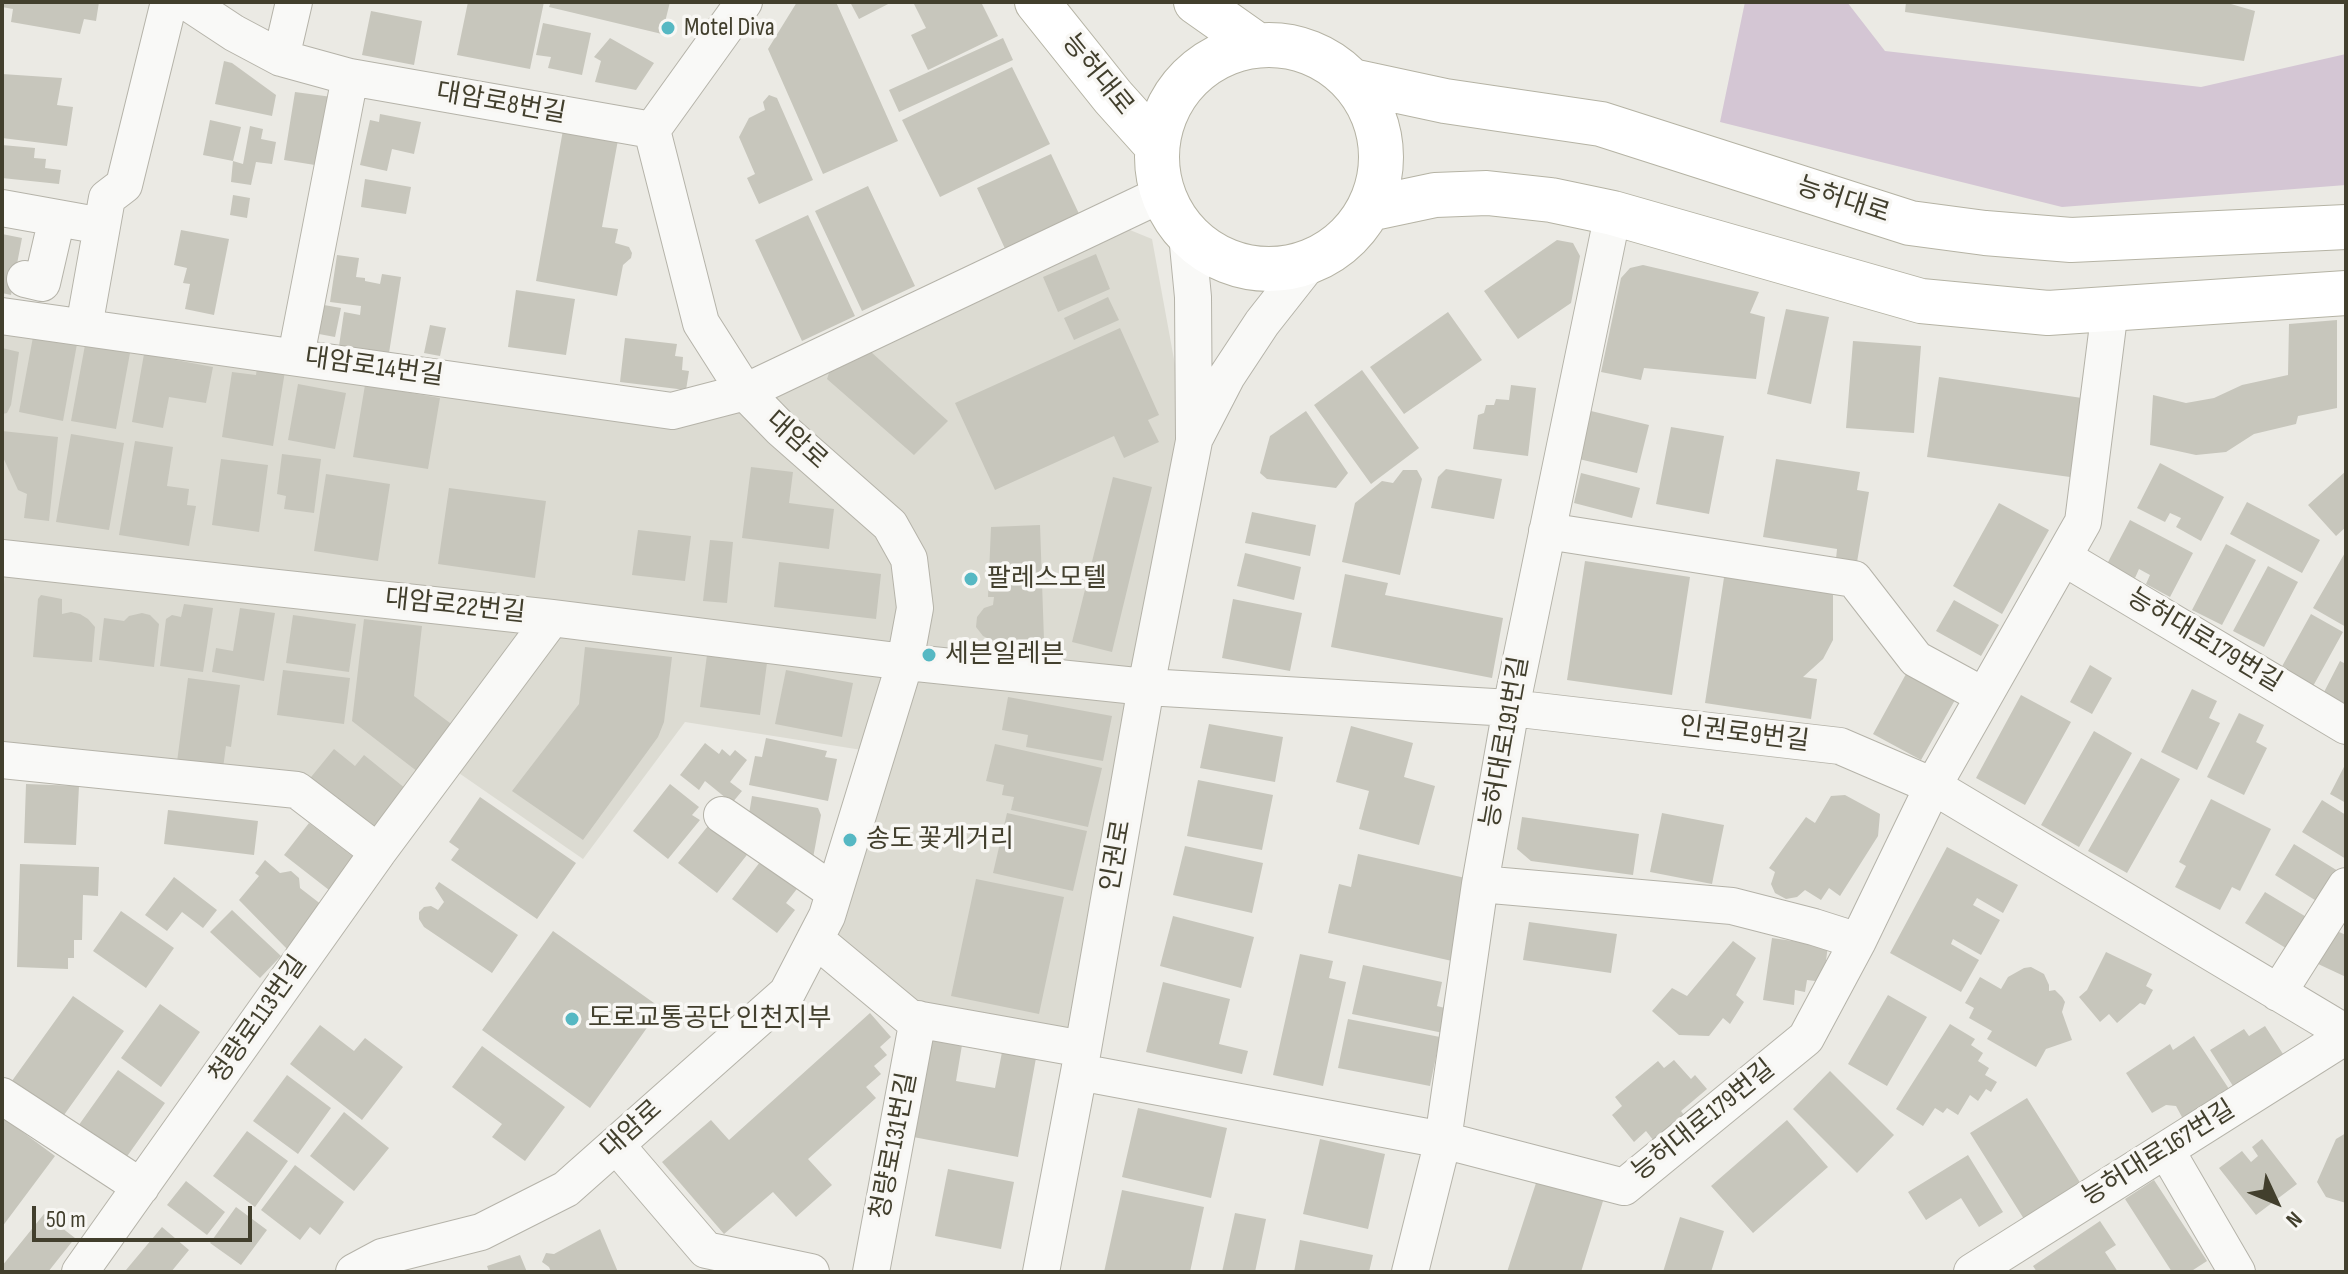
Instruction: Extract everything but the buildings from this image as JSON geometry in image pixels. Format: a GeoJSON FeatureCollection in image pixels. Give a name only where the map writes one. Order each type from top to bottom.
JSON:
{"type":"FeatureCollection","features":[{"type":"Feature","properties":{"kind":"main road","name":"능허대로"},"geometry":{"type":"LineString","coordinates":[[1037,2],[1113,97],[1157,146]]}},
{"type":"Feature","properties":{"kind":"main road"},"geometry":{"type":"LineString","coordinates":[[1196,2],[1257,45]]}},
{"type":"Feature","properties":{"kind":"main road"},"geometry":{"type":"LineString","coordinates":[[1257,45],[1291,47],[1324,59],[1352,81],[1371,109],[1380,142],[1380,177],[1369,209],[1344,241],[1310,262],[1278,270],[1245,267],[1213,256],[1187,235],[1172,216],[1162,194],[1157,170],[1157,146],[1167,110],[1189,78],[1220,56],[1257,45]]}},
{"type":"Feature","properties":{"kind":"main road","name":"능허대로"},"geometry":{"type":"LineString","coordinates":[[1352,81],[1445,101],[1601,124],[1925,225],[2071,240],[2346,227]]}},
{"type":"Feature","properties":{"kind":"main road"},"geometry":{"type":"LineString","coordinates":[[1369,209],[1435,195],[1487,193],[1551,200],[1613,213],[1921,301],[2048,313],[2346,293]]}},
{"type":"Feature","properties":{"kind":"street"},"geometry":{"type":"LineString","coordinates":[[84,327],[107,198],[124,185],[169,2]]}},
{"type":"Feature","properties":{"kind":"street","name":"대암로8번길"},"geometry":{"type":"LineString","coordinates":[[187,2],[234,33],[281,58],[350,77],[652,130]]}},
{"type":"Feature","properties":{"kind":"street"},"geometry":{"type":"LineString","coordinates":[[281,58],[294,2]]}},
{"type":"Feature","properties":{"kind":"street"},"geometry":{"type":"LineString","coordinates":[[652,130],[744,2]]}},
{"type":"Feature","properties":{"kind":"street"},"geometry":{"type":"LineString","coordinates":[[296,356],[350,77]]}},
{"type":"Feature","properties":{"kind":"street","name":"대암로"},"geometry":{"type":"LineString","coordinates":[[354,1272],[382,1257],[481,1232],[566,1189],[787,993],[827,916],[905,662],[915,608],[909,559],[890,525],[781,429],[745,392],[701,323],[652,130]]}},
{"type":"Feature","properties":{"kind":"street","name":"대암로14번길"},"geometry":{"type":"LineString","coordinates":[[2,316],[672,411],[745,392],[1162,194]]}},
{"type":"Feature","properties":{"kind":"street"},"geometry":{"type":"LineString","coordinates":[[2,208],[102,226]]}},
{"type":"Feature","properties":{"kind":"street","name":"능허대로191번길"},"geometry":{"type":"LineString","coordinates":[[1410,1272],[1443,1140],[1480,884],[1511,708],[1613,213]]}},
{"type":"Feature","properties":{"kind":"street"},"geometry":{"type":"LineString","coordinates":[[25,279],[42,283],[57,218]]}},
{"type":"Feature","properties":{"kind":"street"},"geometry":{"type":"LineString","coordinates":[[1187,235],[1193,297],[1194,441]]}},
{"type":"Feature","properties":{"kind":"street"},"geometry":{"type":"LineString","coordinates":[[1194,441],[1227,376],[1262,323],[1310,262]]}},
{"type":"Feature","properties":{"kind":"street","name":"능허대로179번길"},"geometry":{"type":"LineString","coordinates":[[918,1019],[1081,1060],[1443,1140],[1624,1187],[1806,1038],[1858,941],[1933,786],[2083,522],[2110,309]]}},
{"type":"Feature","properties":{"kind":"street","name":"인권로"},"geometry":{"type":"LineString","coordinates":[[1041,1272],[1146,687],[1194,441]]}},
{"type":"Feature","properties":{"kind":"street"},"geometry":{"type":"LineString","coordinates":[[1547,531],[1854,579],[1916,659],[1984,696]]}},
{"type":"Feature","properties":{"kind":"street","name":"능허대로179번길"},"geometry":{"type":"LineString","coordinates":[[2063,557],[2346,726]]}},
{"type":"Feature","properties":{"kind":"street","name":"대암로22번길"},"geometry":{"type":"LineString","coordinates":[[3,564],[552,618],[905,662],[1146,687]]}},
{"type":"Feature","properties":{"kind":"street","name":"청량로113번길"},"geometry":{"type":"LineString","coordinates":[[80,1272],[378,852],[552,618]]}},
{"type":"Feature","properties":{"kind":"street","name":"인권로9번길"},"geometry":{"type":"LineString","coordinates":[[1146,687],[1511,708],[1840,746],[1933,786],[2346,1034]]}},
{"type":"Feature","properties":{"kind":"street"},"geometry":{"type":"LineString","coordinates":[[2,760],[297,790],[378,852]]}},
{"type":"Feature","properties":{"kind":"street"},"geometry":{"type":"LineString","coordinates":[[722,815],[834,892]]}},
{"type":"Feature","properties":{"kind":"street"},"geometry":{"type":"LineString","coordinates":[[1480,884],[1732,906],[1858,941]]}},
{"type":"Feature","properties":{"kind":"street"},"geometry":{"type":"LineString","coordinates":[[2278,993],[2346,886]]}},
{"type":"Feature","properties":{"kind":"street"},"geometry":{"type":"LineString","coordinates":[[815,939],[910,1018],[918,1019]]}},
{"type":"Feature","properties":{"kind":"street","name":"청량로131번길"},"geometry":{"type":"LineString","coordinates":[[871,1272],[918,1019]]}},
{"type":"Feature","properties":{"kind":"street","name":"능허대로167번길"},"geometry":{"type":"LineString","coordinates":[[1972,1272],[2346,1034]]}},
{"type":"Feature","properties":{"kind":"street"},"geometry":{"type":"LineString","coordinates":[[2,1096],[141,1187]]}},
{"type":"Feature","properties":{"kind":"street"},"geometry":{"type":"LineString","coordinates":[[616,1145],[706,1250],[811,1272]]}},
{"type":"Feature","properties":{"kind":"street"},"geometry":{"type":"LineString","coordinates":[[2166,1150],[2237,1272]]}},
{"type":"Feature","properties":{"kind":"shaded area"},"geometry":{"type":"Polygon","coordinates":[[[1745,2],[1847,2],[1885,51],[2201,87],[2346,54],[2346,185],[2062,207],[1720,122],[1745,2]]]}},
{"type":"Feature","properties":{"kind":"shaded area"},"geometry":{"type":"Polygon","coordinates":[[[1125,228],[1152,239],[1188,436],[1077,1041],[912,1014],[826,940],[881,753],[685,722],[583,859],[456,771],[393,859],[298,787],[2,759],[2,616],[6,553],[2,542],[2,319],[672,413],[1125,228]]]}},
{"type":"Feature","properties":{"kind":"place","name":"Motel Diva"},"geometry":{"type":"Point","coordinates":[668,28]}},
{"type":"Feature","properties":{"kind":"place","name":"팔레스모텔"},"geometry":{"type":"Point","coordinates":[971,579]}},
{"type":"Feature","properties":{"kind":"place","name":"세븐일레븐"},"geometry":{"type":"Point","coordinates":[929,655]}},
{"type":"Feature","properties":{"kind":"place","name":"송도 꽃게거리"},"geometry":{"type":"Point","coordinates":[850,840]}},
{"type":"Feature","properties":{"kind":"place","name":"도로교통공단 인천지부"},"geometry":{"type":"Point","coordinates":[572,1019]}}]}
